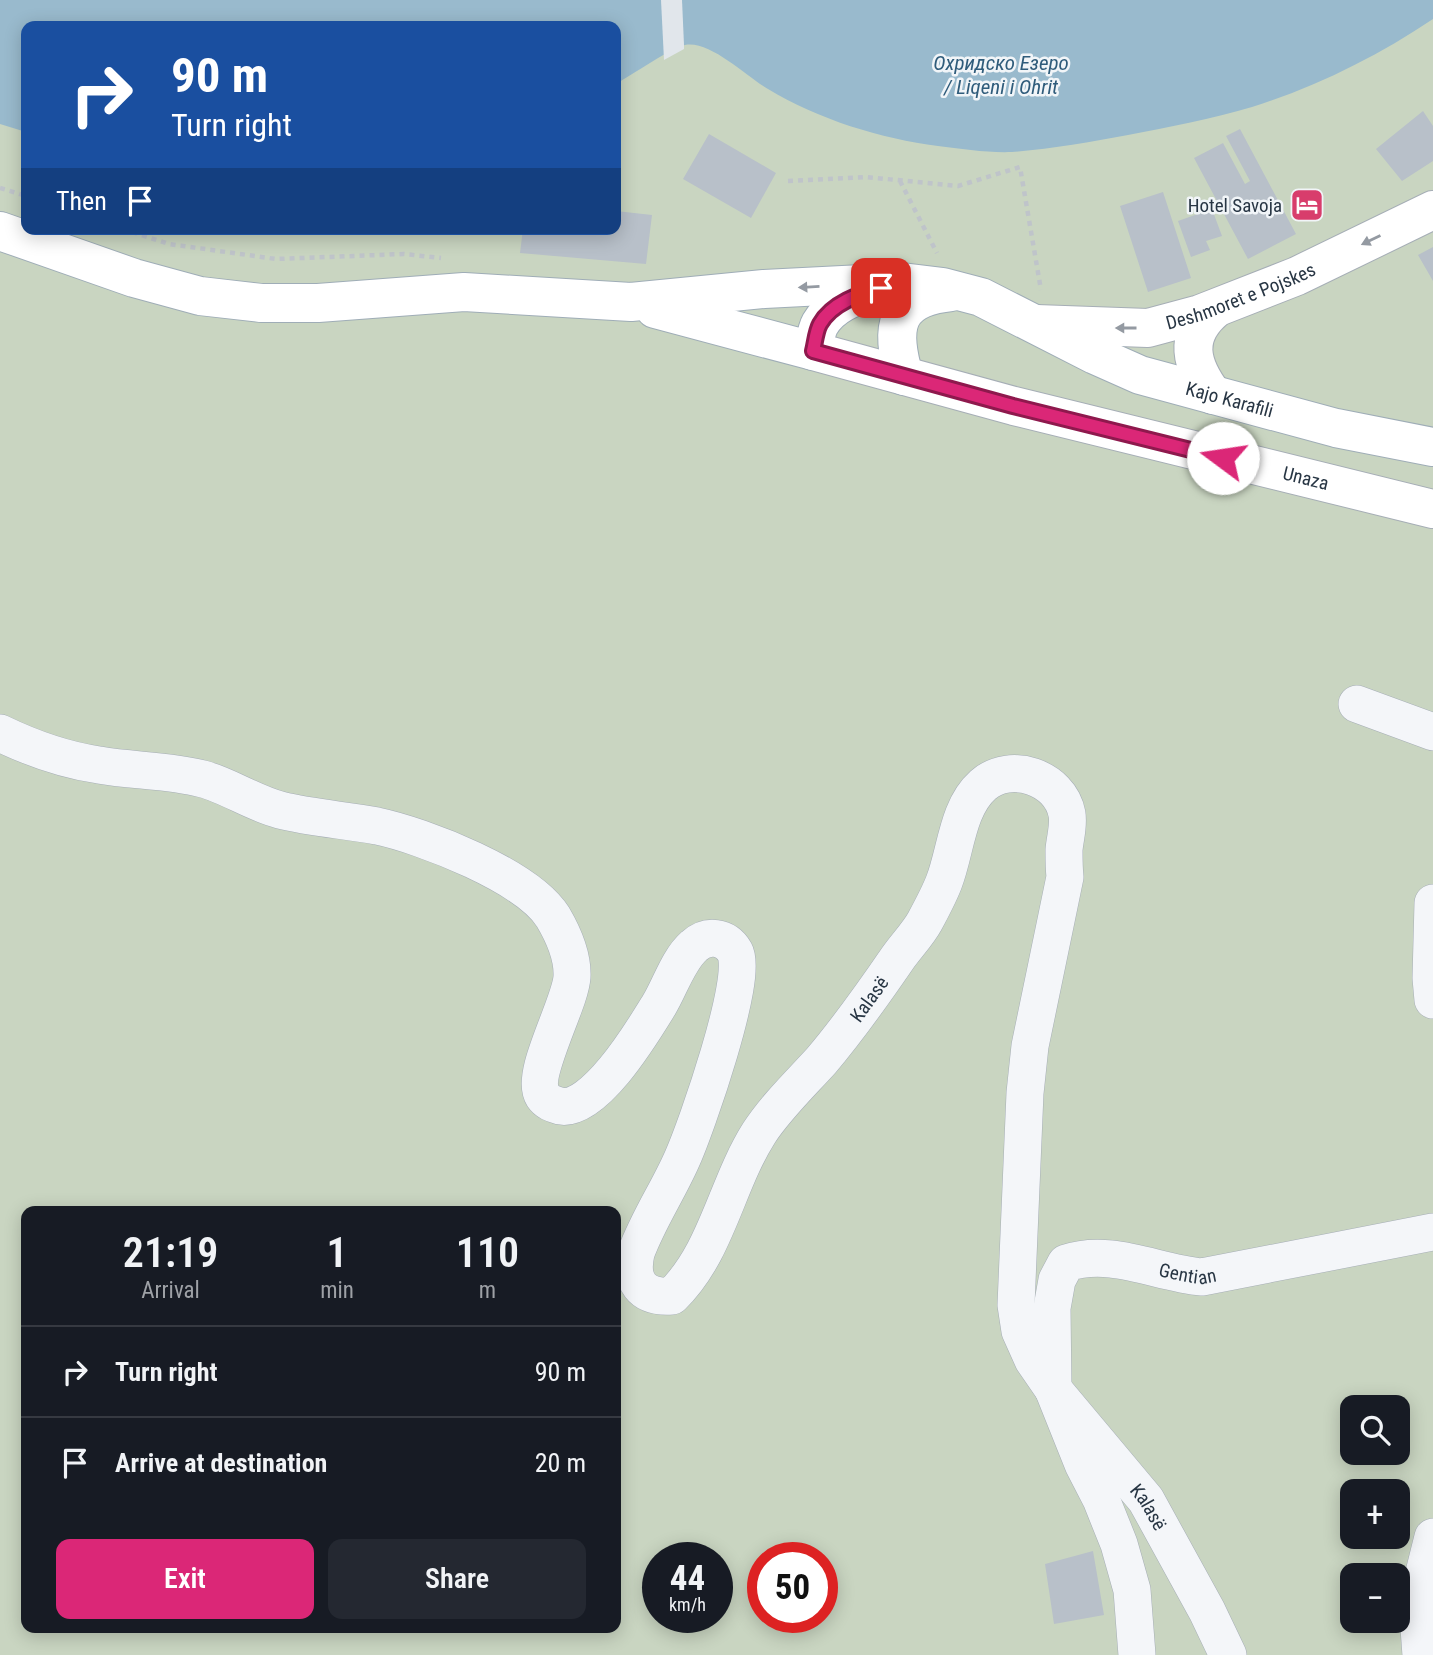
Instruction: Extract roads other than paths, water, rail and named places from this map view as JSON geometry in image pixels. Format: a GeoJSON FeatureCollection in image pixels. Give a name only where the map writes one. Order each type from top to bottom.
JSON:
{"type":"FeatureCollection","features":[{"type":"Feature","properties":{"kind":"main road","name":"Deshmoret e Pojskes"},"geometry":{"type":"LineString","coordinates":[[1039,312],[1148,328],[1216,309],[1297,276],[1433,211]]}},
{"type":"Feature","properties":{"kind":"main road"},"geometry":{"type":"LineString","coordinates":[[0,231],[134,278],[200,296],[261,303],[318,303],[464,292],[631,302],[764,289],[902,282]]}},
{"type":"Feature","properties":{"kind":"main road"},"geometry":{"type":"LineString","coordinates":[[904,376],[896,339],[901,317],[909,305],[930,294],[949,276]]}},
{"type":"Feature","properties":{"kind":"main road","name":"Kajo Karafili"},"geometry":{"type":"LineString","coordinates":[[902,282],[949,276],[981,297],[1039,312],[1095,355],[1140,375],[1336,428],[1433,447]]}},
{"type":"Feature","properties":{"kind":"main road"},"geometry":{"type":"LineString","coordinates":[[813,351],[819,324],[834,308],[860,294],[902,282]]}},
{"type":"Feature","properties":{"kind":"main road","name":"Unaza"},"geometry":{"type":"LineString","coordinates":[[631,302],[1013,406],[1433,509]]}},
{"type":"Feature","properties":{"kind":"main road"},"geometry":{"type":"LineString","coordinates":[[1213,395],[1198,374],[1193,344],[1203,319],[1216,309]]}},
{"type":"Feature","properties":{"kind":"street"},"geometry":{"type":"LineString","coordinates":[[1357,704],[1433,732]]}},
{"type":"Feature","properties":{"kind":"street","name":"Kalasë"},"geometry":{"type":"LineString","coordinates":[[0,733],[66,758],[205,780],[246,799],[277,809],[381,827],[470,859],[529,891],[552,915],[564,939],[572,977],[566,1006],[542,1068],[539,1088],[545,1100],[556,1105],[569,1107],[583,1101],[603,1084],[659,1005],[692,947],[706,938],[720,939],[734,950],[739,962],[734,995],[704,1105],[681,1160],[636,1252],[633,1267],[635,1279],[645,1291],[658,1297],[672,1296],[688,1280],[704,1255],[760,1132],[854,1021],[924,923],[944,882],[967,807],[974,794],[994,778],[1007,774],[1032,776],[1056,792],[1065,805],[1068,817],[1064,849],[1065,877],[1029,1058],[1016,1305],[1020,1331],[1033,1360],[1053,1389],[1146,1500],[1228,1655]]}},
{"type":"Feature","properties":{"kind":"street"},"geometry":{"type":"LineString","coordinates":[[1433,903],[1433,1000]]}},
{"type":"Feature","properties":{"kind":"street","name":"Gentian"},"geometry":{"type":"LineString","coordinates":[[1053,1389],[1052,1308],[1057,1280],[1066,1263],[1081,1259],[1110,1259],[1150,1265],[1177,1275],[1202,1277],[1433,1232]]}},
{"type":"Feature","properties":{"kind":"street"},"geometry":{"type":"LineString","coordinates":[[1053,1389],[1119,1544],[1132,1590],[1137,1655]]}},
{"type":"Feature","properties":{"kind":"street"},"geometry":{"type":"LineString","coordinates":[[1421,1655],[1417,1601],[1433,1536]]}},
{"type":"Feature","properties":{"kind":"water","name":"Охридско Езеро / Liqeni i Ohrit"},"geometry":{"type":"Polygon","coordinates":[[[0,0],[1433,0],[1433,19],[1391,46],[1300,90],[1222,115],[1114,138],[1027,151],[1003,152],[917,143],[850,126],[787,100],[717,54],[695,45],[685,45],[671,51],[621,81],[621,21],[21,21],[21,130],[0,124],[0,0]]]}},
{"type":"Feature","properties":{"kind":"place","name":"Hotel Savoja"},"geometry":{"type":"Point","coordinates":[1307,205]}}]}
